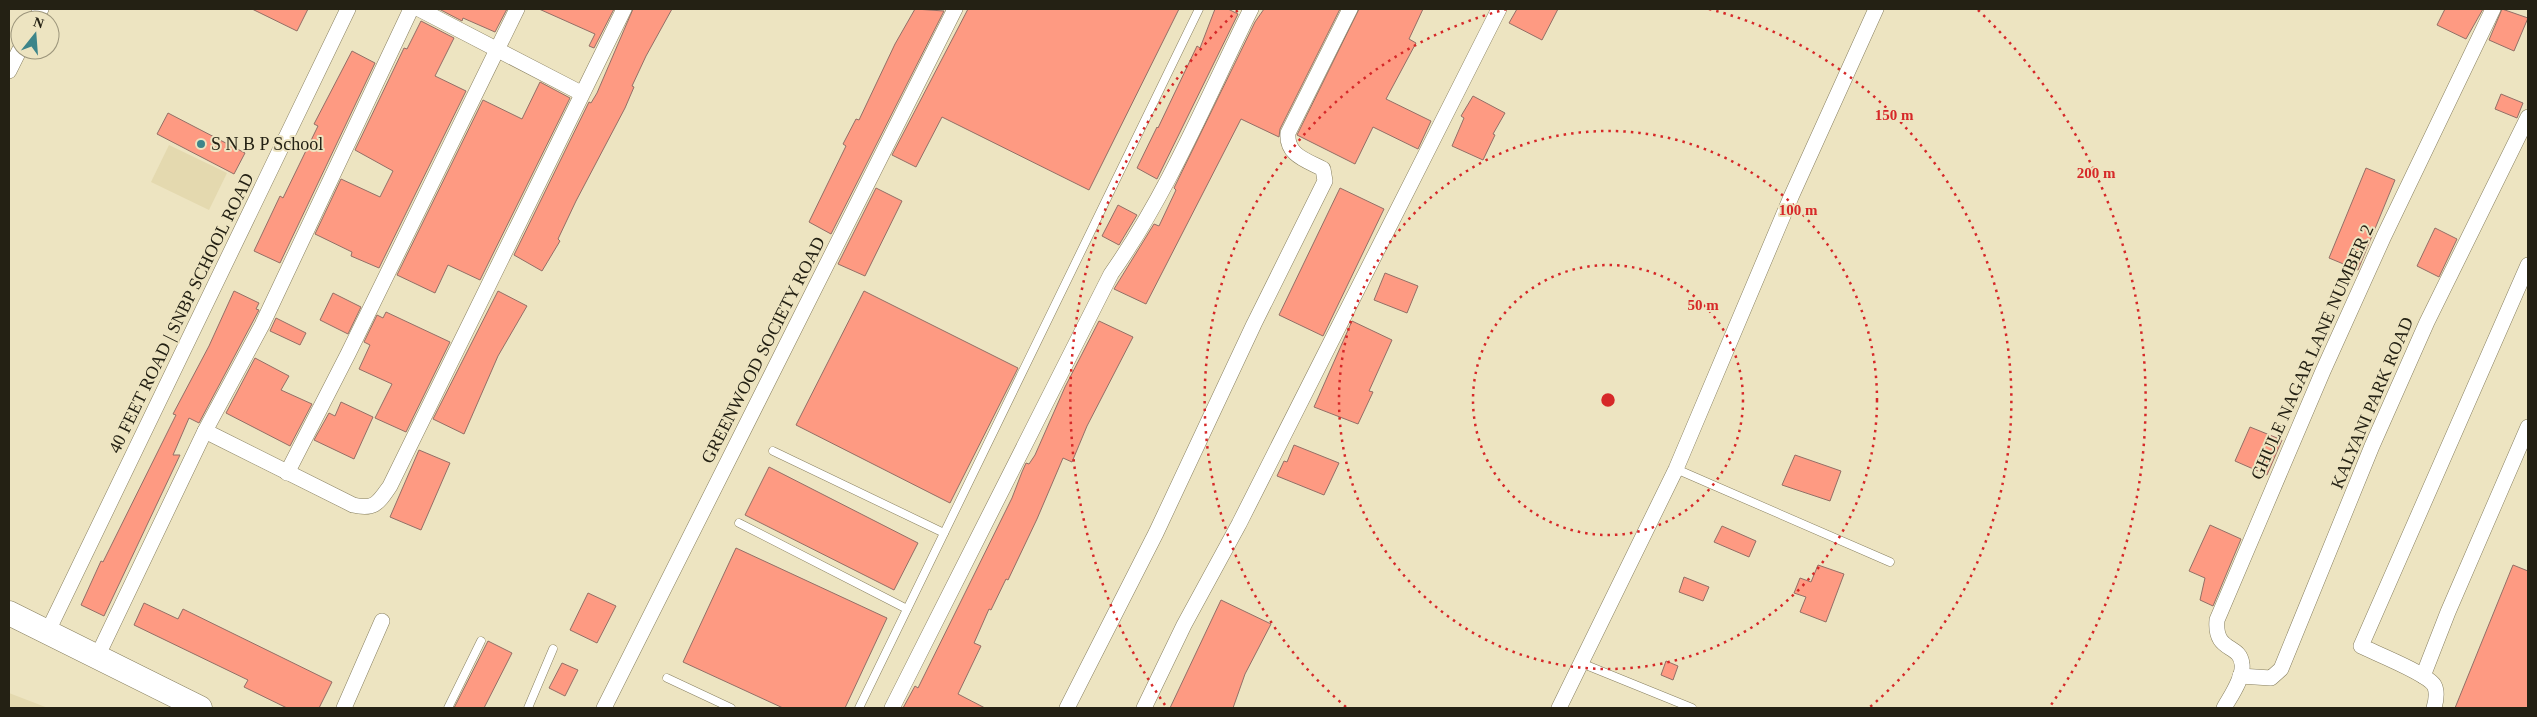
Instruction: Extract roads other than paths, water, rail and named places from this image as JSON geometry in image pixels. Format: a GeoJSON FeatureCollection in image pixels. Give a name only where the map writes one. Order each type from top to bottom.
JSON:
{"type":"FeatureCollection","features":[{"type":"Feature","properties":{"kind":"main road"},"geometry":{"type":"LineString","coordinates":[[9,613],[200,708]]}},
{"type":"Feature","properties":{"kind":"street","name":"40 FEET ROAD | SNBP SCHOOL ROAD"},"geometry":{"type":"LineString","coordinates":[[47,633],[348,9]]}},
{"type":"Feature","properties":{"kind":"street"},"geometry":{"type":"LineString","coordinates":[[97,657],[206,431],[262,325],[411,9]]}},
{"type":"Feature","properties":{"kind":"street"},"geometry":{"type":"LineString","coordinates":[[419,9],[581,93]]}},
{"type":"Feature","properties":{"kind":"street"},"geometry":{"type":"LineString","coordinates":[[287,473],[348,354],[517,9]]}},
{"type":"Feature","properties":{"kind":"street"},"geometry":{"type":"LineString","coordinates":[[206,431],[353,505],[366,508],[377,504],[390,486],[581,93],[624,9]]}},
{"type":"Feature","properties":{"kind":"street","name":"GREENWOOD SOCIETY ROAD"},"geometry":{"type":"LineString","coordinates":[[604,708],[955,9]]}},
{"type":"Feature","properties":{"kind":"street"},"geometry":{"type":"LineString","coordinates":[[892,708],[1111,274],[1133,243],[1158,198],[1251,9]]}},
{"type":"Feature","properties":{"kind":"street"},"geometry":{"type":"LineString","coordinates":[[1067,708],[1156,533],[1254,324],[1324,181],[1323,169],[1292,152],[1287,144],[1288,133],[1350,9]]}},
{"type":"Feature","properties":{"kind":"street"},"geometry":{"type":"LineString","coordinates":[[1144,708],[1184,625],[1239,524],[1499,9]]}},
{"type":"Feature","properties":{"kind":"street"},"geometry":{"type":"LineString","coordinates":[[1559,708],[1676,469],[1791,197],[1876,9]]}},
{"type":"Feature","properties":{"kind":"street","name":"GHULE NAGAR LANE NUMBER 2"},"geometry":{"type":"LineString","coordinates":[[2240,676],[2242,664],[2236,652],[2221,642],[2216,632],[2217,620],[2327,362],[2384,236],[2493,9]]}},
{"type":"Feature","properties":{"kind":"street","name":"KALYANI PARK ROAD"},"geometry":{"type":"LineString","coordinates":[[2240,676],[2271,678],[2281,669],[2372,446],[2427,322],[2528,117]]}},
{"type":"Feature","properties":{"kind":"street"},"geometry":{"type":"LineString","coordinates":[[2434,708],[2437,698],[2434,685],[2423,676],[2360,646],[2528,265]]}},
{"type":"Feature","properties":{"kind":"street"},"geometry":{"type":"LineString","coordinates":[[2423,676],[2448,612],[2528,427]]}},
{"type":"Feature","properties":{"kind":"street"},"geometry":{"type":"LineString","coordinates":[[344,708],[382,621]]}},
{"type":"Feature","properties":{"kind":"street"},"geometry":{"type":"LineString","coordinates":[[2224,708],[2240,676]]}},
{"type":"Feature","properties":{"kind":"lane"},"geometry":{"type":"LineString","coordinates":[[859,708],[1199,9]]}},
{"type":"Feature","properties":{"kind":"lane"},"geometry":{"type":"LineString","coordinates":[[773,451],[944,533]]}},
{"type":"Feature","properties":{"kind":"lane"},"geometry":{"type":"LineString","coordinates":[[1676,469],[1890,562]]}},
{"type":"Feature","properties":{"kind":"lane"},"geometry":{"type":"LineString","coordinates":[[739,523],[907,610]]}},
{"type":"Feature","properties":{"kind":"lane"},"geometry":{"type":"LineString","coordinates":[[448,708],[481,640]]}},
{"type":"Feature","properties":{"kind":"lane"},"geometry":{"type":"LineString","coordinates":[[528,708],[553,649]]}},
{"type":"Feature","properties":{"kind":"lane"},"geometry":{"type":"LineString","coordinates":[[1581,663],[1692,708]]}},
{"type":"Feature","properties":{"kind":"lane"},"geometry":{"type":"LineString","coordinates":[[667,678],[731,708]]}},
{"type":"Feature","properties":{"kind":"place","name":"S N B P School"},"geometry":{"type":"Point","coordinates":[201,144]}}]}
